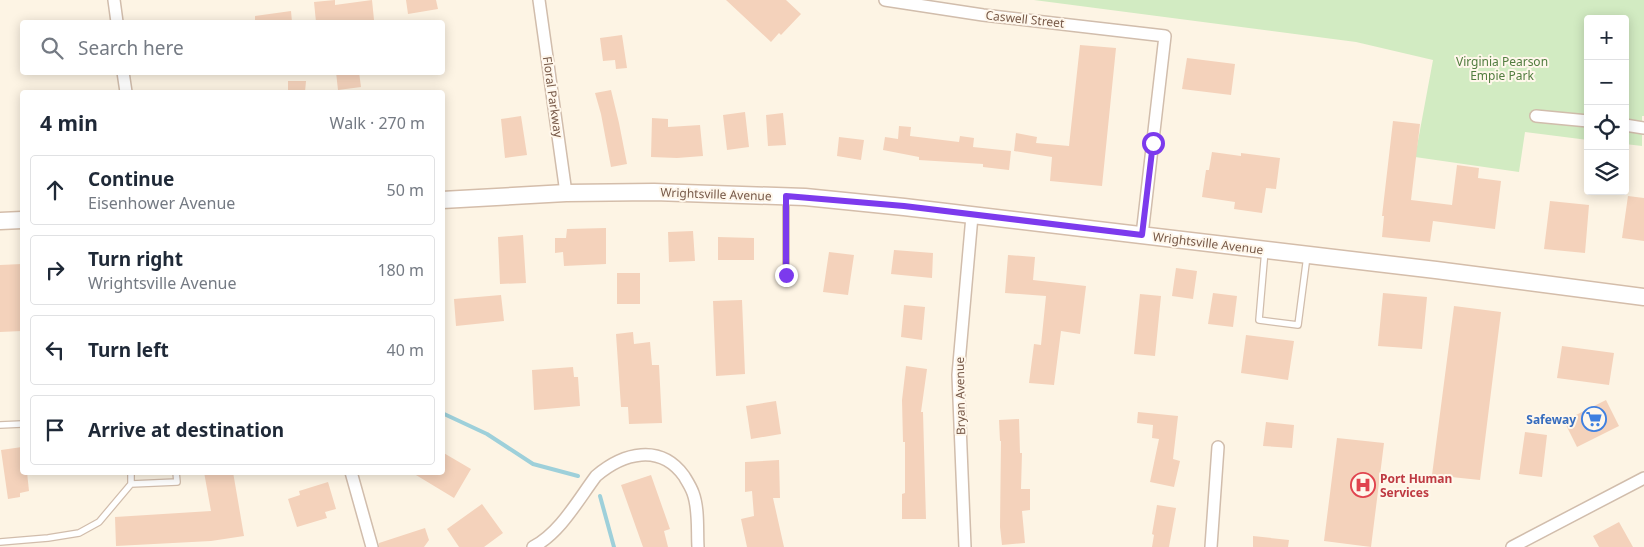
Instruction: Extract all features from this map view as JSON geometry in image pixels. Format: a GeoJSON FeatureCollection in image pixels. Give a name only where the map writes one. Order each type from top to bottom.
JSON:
{"type":"FeatureCollection","features":[{"type":"Feature","properties":{"kind":"street"},"geometry":{"type":"LineString","coordinates":[[114,0],[117,20]]}},
{"type":"Feature","properties":{"kind":"street","name":"Floral Parkway"},"geometry":{"type":"LineString","coordinates":[[539,0],[566,193]]}},
{"type":"Feature","properties":{"kind":"street","name":"Caswell Street"},"geometry":{"type":"LineString","coordinates":[[885,0],[983,15],[1165,36],[1142,235]]}},
{"type":"Feature","properties":{"kind":"street"},"geometry":{"type":"LineString","coordinates":[[123,75],[126,90]]}},
{"type":"Feature","properties":{"kind":"street"},"geometry":{"type":"LineString","coordinates":[[1536,116],[1584,121]]}},
{"type":"Feature","properties":{"kind":"street"},"geometry":{"type":"LineString","coordinates":[[1629,126],[1644,128]]}},
{"type":"Feature","properties":{"kind":"street","name":"Wrightsville Avenue"},"geometry":{"type":"LineString","coordinates":[[445,200],[566,193],[654,192],[786,196],[904,206],[972,216],[1265,249],[1644,296]]}},
{"type":"Feature","properties":{"kind":"street","name":"Bryan Avenue"},"geometry":{"type":"LineString","coordinates":[[965,547],[958,375],[972,216]]}},
{"type":"Feature","properties":{"kind":"street"},"geometry":{"type":"LineString","coordinates":[[0,221],[20,220]]}},
{"type":"Feature","properties":{"kind":"street"},"geometry":{"type":"LineString","coordinates":[[1211,547],[1218,447]]}},
{"type":"Feature","properties":{"kind":"street"},"geometry":{"type":"LineString","coordinates":[[533,547],[548,538],[560,525],[596,476],[603,470],[626,458],[655,455],[666,459],[680,471],[693,492],[696,503],[698,547]]}},
{"type":"Feature","properties":{"kind":"street"},"geometry":{"type":"LineString","coordinates":[[352,475],[372,547]]}},
{"type":"Feature","properties":{"kind":"street"},"geometry":{"type":"LineString","coordinates":[[1512,547],[1644,478]]}},
{"type":"Feature","properties":{"kind":"lane"},"geometry":{"type":"LineString","coordinates":[[786,196],[786,275]]}},
{"type":"Feature","properties":{"kind":"lane"},"geometry":{"type":"LineString","coordinates":[[1265,249],[1259,320],[1298,325],[1307,254]]}},
{"type":"Feature","properties":{"kind":"lane"},"geometry":{"type":"LineString","coordinates":[[0,425],[20,424]]}},
{"type":"Feature","properties":{"kind":"lane"},"geometry":{"type":"LineString","coordinates":[[0,542],[79,533],[99,522],[131,484],[131,475]]}},
{"type":"Feature","properties":{"kind":"lane"},"geometry":{"type":"LineString","coordinates":[[131,484],[177,482],[176,475]]}},
{"type":"Feature","properties":{"kind":"green space","name":"Virginia Pearson Empie Park"},"geometry":{"type":"Polygon","coordinates":[[[1034,0],[1644,0],[1644,116],[1642,116],[1642,146],[1629,144],[1629,15],[1584,15],[1584,139],[1525,132],[1519,172],[1415,157],[1433,60],[1356,42],[1034,0]]]}},
{"type":"Feature","properties":{"kind":"building"},"geometry":{"type":"Polygon","coordinates":[[[335,0],[335,5],[372,0],[374,20],[316,20],[314,2],[335,0]]]}},
{"type":"Feature","properties":{"kind":"building"},"geometry":{"type":"Polygon","coordinates":[[[406,0],[436,0],[438,9],[408,14],[406,0]]]}},
{"type":"Feature","properties":{"kind":"building"},"geometry":{"type":"Polygon","coordinates":[[[726,0],[786,0],[801,14],[781,35],[779,33],[771,42],[726,0]]]}},
{"type":"Feature","properties":{"kind":"building"},"geometry":{"type":"Polygon","coordinates":[[[291,11],[292,20],[255,20],[255,16],[291,11]]]}},
{"type":"Feature","properties":{"kind":"building"},"geometry":{"type":"Polygon","coordinates":[[[622,35],[627,68],[616,69],[615,60],[603,61],[600,38],[622,35]]]}},
{"type":"Feature","properties":{"kind":"building"},"geometry":{"type":"Polygon","coordinates":[[[1080,45],[1116,48],[1102,186],[1050,181],[1052,157],[1014,151],[1016,133],[1037,137],[1036,143],[1069,146],[1080,45]]]}},
{"type":"Feature","properties":{"kind":"building"},"geometry":{"type":"Polygon","coordinates":[[[1187,58],[1235,64],[1231,95],[1182,89],[1187,58]]]}},
{"type":"Feature","properties":{"kind":"building"},"geometry":{"type":"Polygon","coordinates":[[[336,75],[359,75],[361,87],[338,90],[336,75]]]}},
{"type":"Feature","properties":{"kind":"building"},"geometry":{"type":"Polygon","coordinates":[[[288,81],[306,81],[305,90],[288,90],[288,81]]]}},
{"type":"Feature","properties":{"kind":"building"},"geometry":{"type":"Polygon","coordinates":[[[611,90],[627,164],[611,167],[595,93],[611,90]]]}},
{"type":"Feature","properties":{"kind":"building"},"geometry":{"type":"Polygon","coordinates":[[[745,112],[749,147],[727,150],[723,115],[745,112]]]}},
{"type":"Feature","properties":{"kind":"building"},"geometry":{"type":"Polygon","coordinates":[[[783,113],[786,145],[768,146],[766,115],[783,113]]]}},
{"type":"Feature","properties":{"kind":"building"},"geometry":{"type":"Polygon","coordinates":[[[521,116],[527,155],[505,158],[501,119],[521,116]]]}},
{"type":"Feature","properties":{"kind":"building"},"geometry":{"type":"Polygon","coordinates":[[[652,118],[668,119],[668,127],[700,125],[703,156],[651,157],[652,118]]]}},
{"type":"Feature","properties":{"kind":"building"},"geometry":{"type":"Polygon","coordinates":[[[1393,121],[1420,124],[1411,200],[1452,205],[1457,165],[1479,168],[1478,178],[1501,181],[1495,229],[1433,221],[1430,242],[1382,237],[1384,216],[1382,216],[1393,121]]]}},
{"type":"Feature","properties":{"kind":"building"},"geometry":{"type":"Polygon","coordinates":[[[899,126],[911,127],[910,136],[959,142],[960,136],[974,138],[973,147],[1011,151],[1009,170],[983,167],[983,164],[919,160],[919,157],[883,150],[885,137],[898,139],[899,126]]]}},
{"type":"Feature","properties":{"kind":"building"},"geometry":{"type":"Polygon","coordinates":[[[839,137],[864,140],[861,160],[837,156],[839,137]]]}},
{"type":"Feature","properties":{"kind":"building"},"geometry":{"type":"Polygon","coordinates":[[[1212,152],[1241,156],[1241,153],[1280,158],[1276,189],[1266,188],[1262,213],[1234,209],[1235,202],[1202,197],[1206,170],[1209,170],[1212,152]]]}},
{"type":"Feature","properties":{"kind":"building"},"geometry":{"type":"Polygon","coordinates":[[[1628,196],[1644,198],[1644,241],[1622,238],[1628,196]]]}},
{"type":"Feature","properties":{"kind":"building"},"geometry":{"type":"Polygon","coordinates":[[[1550,201],[1589,205],[1585,253],[1544,249],[1550,201]]]}},
{"type":"Feature","properties":{"kind":"building"},"geometry":{"type":"Polygon","coordinates":[[[606,228],[606,264],[564,266],[563,252],[555,253],[555,238],[566,238],[567,229],[606,228]]]}},
{"type":"Feature","properties":{"kind":"building"},"geometry":{"type":"Polygon","coordinates":[[[693,231],[695,261],[669,262],[668,232],[693,231]]]}},
{"type":"Feature","properties":{"kind":"building"},"geometry":{"type":"Polygon","coordinates":[[[523,235],[526,283],[500,284],[498,237],[523,235]]]}},
{"type":"Feature","properties":{"kind":"building"},"geometry":{"type":"Polygon","coordinates":[[[718,237],[754,238],[754,260],[718,260],[718,237]]]}},
{"type":"Feature","properties":{"kind":"building"},"geometry":{"type":"Polygon","coordinates":[[[894,250],[933,253],[932,278],[891,274],[894,250]]]}},
{"type":"Feature","properties":{"kind":"building"},"geometry":{"type":"Polygon","coordinates":[[[829,252],[854,255],[848,295],[823,292],[829,252]]]}},
{"type":"Feature","properties":{"kind":"building"},"geometry":{"type":"Polygon","coordinates":[[[1008,255],[1035,257],[1033,280],[1086,286],[1080,334],[1061,331],[1054,385],[1029,383],[1034,344],[1041,345],[1046,296],[1005,293],[1008,255]]]}},
{"type":"Feature","properties":{"kind":"building"},"geometry":{"type":"Polygon","coordinates":[[[20,264],[20,331],[0,332],[0,265],[20,264]]]}},
{"type":"Feature","properties":{"kind":"building"},"geometry":{"type":"Polygon","coordinates":[[[1176,268],[1197,271],[1193,299],[1172,296],[1176,268]]]}},
{"type":"Feature","properties":{"kind":"building"},"geometry":{"type":"Polygon","coordinates":[[[617,273],[640,273],[640,304],[617,304],[617,273]]]}},
{"type":"Feature","properties":{"kind":"building"},"geometry":{"type":"Polygon","coordinates":[[[1213,293],[1237,296],[1233,327],[1208,324],[1213,293]]]}},
{"type":"Feature","properties":{"kind":"building"},"geometry":{"type":"Polygon","coordinates":[[[1383,293],[1427,297],[1422,349],[1378,346],[1383,293]]]}},
{"type":"Feature","properties":{"kind":"building"},"geometry":{"type":"Polygon","coordinates":[[[1140,294],[1161,296],[1155,356],[1134,354],[1140,294]]]}},
{"type":"Feature","properties":{"kind":"building"},"geometry":{"type":"Polygon","coordinates":[[[501,295],[504,321],[456,326],[454,299],[501,295]]]}},
{"type":"Feature","properties":{"kind":"building"},"geometry":{"type":"Polygon","coordinates":[[[742,300],[745,374],[716,376],[713,301],[742,300]]]}},
{"type":"Feature","properties":{"kind":"building"},"geometry":{"type":"Polygon","coordinates":[[[904,305],[925,307],[922,340],[901,337],[904,305]]]}},
{"type":"Feature","properties":{"kind":"building"},"geometry":{"type":"Polygon","coordinates":[[[1454,306],[1501,312],[1480,480],[1432,475],[1454,306]]]}},
{"type":"Feature","properties":{"kind":"building"},"geometry":{"type":"Polygon","coordinates":[[[633,332],[634,344],[650,342],[652,365],[659,365],[662,423],[629,424],[628,407],[621,407],[616,334],[633,332]]]}},
{"type":"Feature","properties":{"kind":"building"},"geometry":{"type":"Polygon","coordinates":[[[1246,335],[1294,341],[1288,380],[1241,373],[1246,335]]]}},
{"type":"Feature","properties":{"kind":"building"},"geometry":{"type":"Polygon","coordinates":[[[1562,346],[1614,353],[1609,385],[1557,378],[1562,346]]]}},
{"type":"Feature","properties":{"kind":"building"},"geometry":{"type":"Polygon","coordinates":[[[906,366],[927,369],[921,412],[923,412],[926,519],[902,519],[902,494],[905,493],[905,442],[903,442],[902,400],[906,366]]]}},
{"type":"Feature","properties":{"kind":"building"},"geometry":{"type":"Polygon","coordinates":[[[573,367],[574,377],[578,377],[580,406],[534,410],[532,370],[573,367]]]}},
{"type":"Feature","properties":{"kind":"building"},"geometry":{"type":"Polygon","coordinates":[[[1606,400],[1619,426],[1577,447],[1564,421],[1606,400]]]}},
{"type":"Feature","properties":{"kind":"building"},"geometry":{"type":"Polygon","coordinates":[[[776,401],[781,434],[751,439],[746,406],[776,401]]]}},
{"type":"Feature","properties":{"kind":"building"},"geometry":{"type":"Polygon","coordinates":[[[1138,412],[1178,416],[1173,459],[1180,461],[1174,487],[1150,482],[1159,439],[1152,438],[1153,425],[1137,423],[1138,412]]]}},
{"type":"Feature","properties":{"kind":"building"},"geometry":{"type":"Polygon","coordinates":[[[1019,419],[1020,453],[1022,453],[1021,489],[1030,489],[1030,510],[1022,511],[1025,543],[1002,545],[1000,527],[1001,441],[999,420],[1019,419]]]}},
{"type":"Feature","properties":{"kind":"building"},"geometry":{"type":"Polygon","coordinates":[[[1266,422],[1294,425],[1292,448],[1263,446],[1266,422]]]}},
{"type":"Feature","properties":{"kind":"building"},"geometry":{"type":"Polygon","coordinates":[[[1525,432],[1547,435],[1542,477],[1519,474],[1525,432]]]}},
{"type":"Feature","properties":{"kind":"building"},"geometry":{"type":"Polygon","coordinates":[[[1337,438],[1384,443],[1371,547],[1324,541],[1337,438]]]}},
{"type":"Feature","properties":{"kind":"building"},"geometry":{"type":"Polygon","coordinates":[[[20,447],[20,475],[27,475],[29,491],[20,493],[20,497],[8,499],[1,450],[20,447]]]}},
{"type":"Feature","properties":{"kind":"building"},"geometry":{"type":"Polygon","coordinates":[[[445,454],[471,469],[454,498],[416,475],[445,475],[445,454]]]}},
{"type":"Feature","properties":{"kind":"building"},"geometry":{"type":"Polygon","coordinates":[[[779,460],[780,498],[773,498],[784,547],[747,547],[741,519],[754,516],[752,491],[745,492],[745,462],[779,460]]]}},
{"type":"Feature","properties":{"kind":"building"},"geometry":{"type":"Polygon","coordinates":[[[205,475],[234,475],[244,536],[211,541],[116,546],[115,517],[211,511],[205,475]]]}},
{"type":"Feature","properties":{"kind":"building"},"geometry":{"type":"Polygon","coordinates":[[[651,475],[670,529],[664,531],[668,547],[643,547],[621,485],[651,475]]]}},
{"type":"Feature","properties":{"kind":"building"},"geometry":{"type":"Polygon","coordinates":[[[328,482],[336,509],[325,512],[327,518],[297,527],[288,499],[300,495],[299,491],[328,482]]]}},
{"type":"Feature","properties":{"kind":"building"},"geometry":{"type":"Polygon","coordinates":[[[482,504],[503,533],[484,547],[459,547],[447,529],[482,504]]]}},
{"type":"Feature","properties":{"kind":"building"},"geometry":{"type":"Polygon","coordinates":[[[1157,505],[1176,508],[1169,547],[1152,547],[1154,535],[1152,534],[1157,505]]]}},
{"type":"Feature","properties":{"kind":"building"},"geometry":{"type":"Polygon","coordinates":[[[1619,522],[1633,547],[1599,547],[1593,536],[1619,522]]]}},
{"type":"Feature","properties":{"kind":"building"},"geometry":{"type":"Polygon","coordinates":[[[425,528],[429,540],[424,547],[379,547],[379,543],[425,528]]]}},
{"type":"Feature","properties":{"kind":"building"},"geometry":{"type":"Polygon","coordinates":[[[1253,536],[1289,540],[1288,547],[1253,547],[1253,536]]]}},
{"type":"Feature","properties":{"kind":"waterway"},"geometry":{"type":"LineString","coordinates":[[445,414],[487,434],[533,464],[578,476]]}},
{"type":"Feature","properties":{"kind":"waterway"},"geometry":{"type":"LineString","coordinates":[[600,496],[614,547]]}},
{"type":"Feature","properties":{"kind":"place","name":"Safeway"},"geometry":{"type":"Point","coordinates":[1594,419]}},
{"type":"Feature","properties":{"kind":"place","name":"Port Human Services"},"geometry":{"type":"Point","coordinates":[1363,485]}},
{"type":"Feature","properties":{"kind":"route"},"geometry":{"type":"LineString","coordinates":[[786,275],[786,196],[904,206],[972,216],[1142,235],[1153,143]]}}]}
